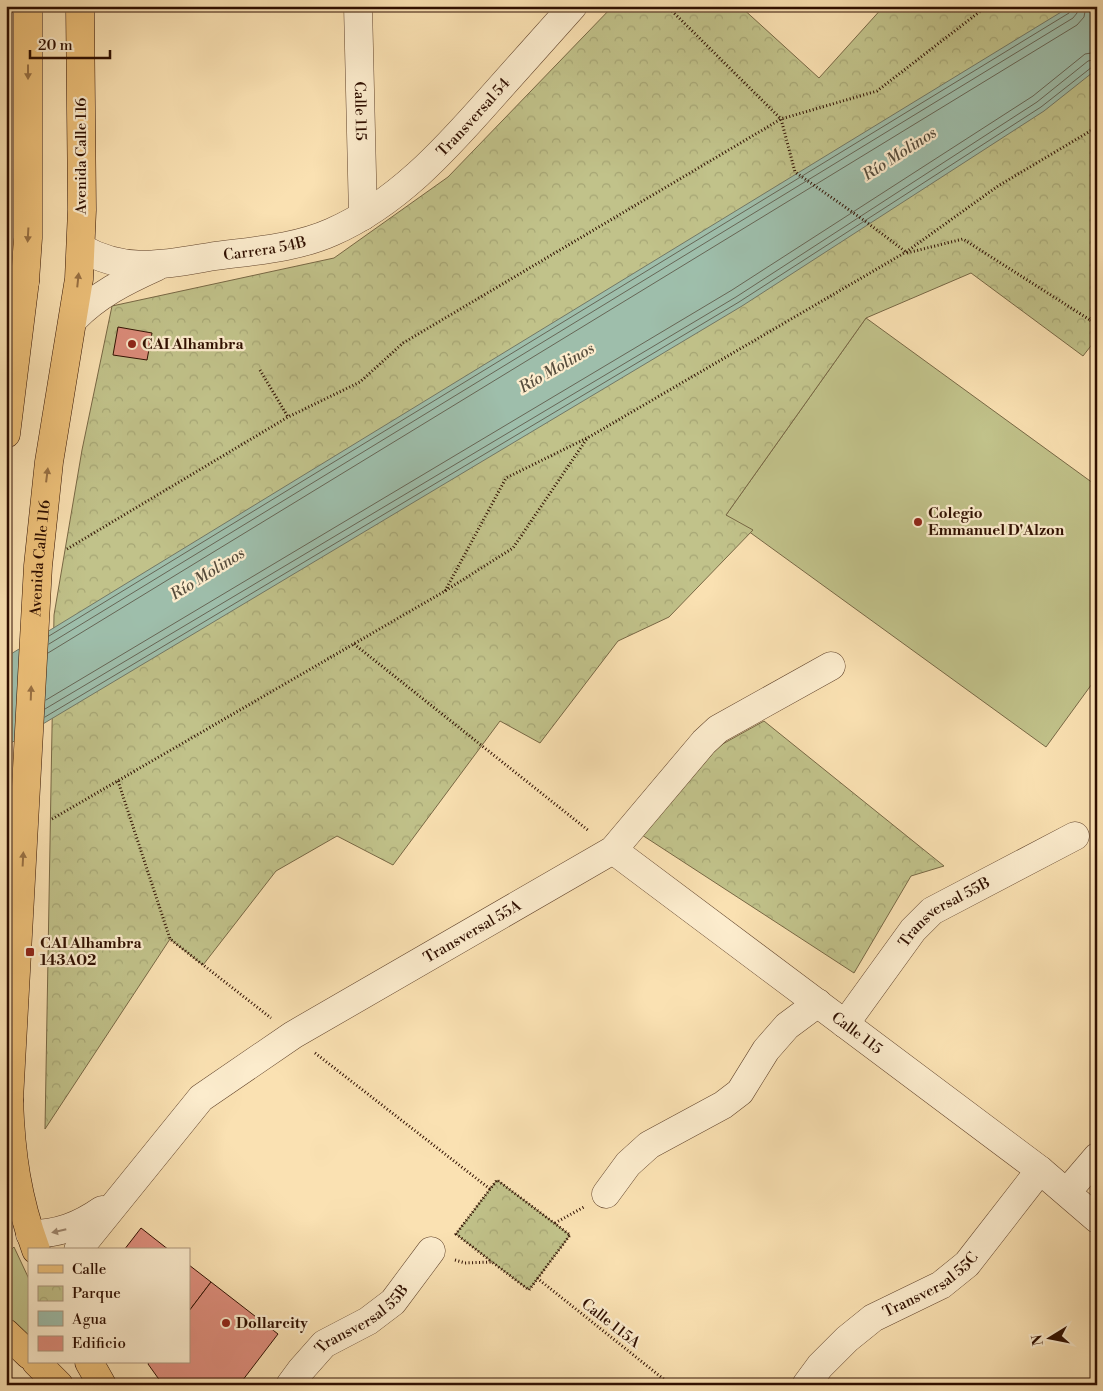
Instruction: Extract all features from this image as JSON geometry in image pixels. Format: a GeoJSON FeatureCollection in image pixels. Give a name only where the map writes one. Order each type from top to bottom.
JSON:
{"type":"FeatureCollection","features":[{"type":"Feature","properties":{"kind":"main road"},"geometry":{"type":"LineString","coordinates":[[6,434],[16,281],[29,200],[28,6]]}},
{"type":"Feature","properties":{"kind":"main road","name":"Avenida Calle 116"},"geometry":{"type":"LineString","coordinates":[[33,1242],[16,1184],[8,1106],[38,566],[48,462],[74,319],[79,279],[82,210],[80,6]]}},
{"type":"Feature","properties":{"kind":"main road"},"geometry":{"type":"LineString","coordinates":[[6,1333],[28,1354]]}},
{"type":"Feature","properties":{"kind":"main road"},"geometry":{"type":"LineString","coordinates":[[38,1364],[59,1385]]}},
{"type":"Feature","properties":{"kind":"main road"},"geometry":{"type":"LineString","coordinates":[[90,1364],[102,1385]]}},
{"type":"Feature","properties":{"kind":"street","name":"Calle 115"},"geometry":{"type":"LineString","coordinates":[[358,6],[364,216]]}},
{"type":"Feature","properties":{"kind":"street","name":"Transversal 54"},"geometry":{"type":"LineString","coordinates":[[364,216],[415,179],[465,127],[573,6]]}},
{"type":"Feature","properties":{"kind":"street","name":"Carrera 54B"},"geometry":{"type":"LineString","coordinates":[[81,248],[93,255],[117,264],[162,265],[302,243],[331,233],[364,216]]}},
{"type":"Feature","properties":{"kind":"street","name":"Carrera 54B"},"geometry":{"type":"LineString","coordinates":[[74,319],[86,306],[102,294],[127,280],[162,265]]}},
{"type":"Feature","properties":{"kind":"street","name":"Transversal 55A"},"geometry":{"type":"LineString","coordinates":[[80,1248],[201,1098],[294,1035],[613,850],[704,742],[718,729],[831,666]]}},
{"type":"Feature","properties":{"kind":"street","name":"Transversal 55B"},"geometry":{"type":"LineString","coordinates":[[845,1024],[913,930],[932,911],[1075,836]]}},
{"type":"Feature","properties":{"kind":"street","name":"Calle 115"},"geometry":{"type":"LineString","coordinates":[[613,850],[1040,1170],[1097,1219]]}},
{"type":"Feature","properties":{"kind":"street"},"geometry":{"type":"LineString","coordinates":[[606,1194],[628,1164],[649,1145],[723,1105],[740,1092],[766,1050],[787,1026],[818,1003]]}},
{"type":"Feature","properties":{"kind":"street"},"geometry":{"type":"LineString","coordinates":[[1067,1192],[1097,1157]]}},
{"type":"Feature","properties":{"kind":"street","name":"Transversal 55C"},"geometry":{"type":"LineString","coordinates":[[806,1385],[820,1366],[840,1346],[873,1318],[941,1285],[968,1264],[1040,1170]]}},
{"type":"Feature","properties":{"kind":"street","name":"Transversal 55A"},"geometry":{"type":"LineString","coordinates":[[33,1242],[45,1234],[72,1228],[95,1216],[116,1201]]}},
{"type":"Feature","properties":{"kind":"street","name":"Transversal 55B"},"geometry":{"type":"LineString","coordinates":[[290,1385],[324,1344],[368,1322],[393,1302],[431,1251]]}},
{"type":"Feature","properties":{"kind":"path"},"geometry":{"type":"LineString","coordinates":[[666,6],[781,119],[795,172],[864,221],[904,253]]}},
{"type":"Feature","properties":{"kind":"path"},"geometry":{"type":"LineString","coordinates":[[38,566],[288,417],[360,382],[403,343],[781,119],[877,92],[987,6]]}},
{"type":"Feature","properties":{"kind":"path"},"geometry":{"type":"LineString","coordinates":[[445,591],[506,478],[589,437],[904,253],[998,186],[1097,127]]}},
{"type":"Feature","properties":{"kind":"path"},"geometry":{"type":"LineString","coordinates":[[904,253],[963,239],[1097,325]]}},
{"type":"Feature","properties":{"kind":"path"},"geometry":{"type":"LineString","coordinates":[[1090,320],[1097,311]]}},
{"type":"Feature","properties":{"kind":"path"},"geometry":{"type":"LineString","coordinates":[[260,370],[288,417]]}},
{"type":"Feature","properties":{"kind":"path"},"geometry":{"type":"LineString","coordinates":[[24,836],[445,591],[513,548],[589,437]]}},
{"type":"Feature","properties":{"kind":"path"},"geometry":{"type":"LineString","coordinates":[[354,644],[613,850]]}},
{"type":"Feature","properties":{"kind":"path"},"geometry":{"type":"LineString","coordinates":[[118,781],[170,939],[490,1190]]}},
{"type":"Feature","properties":{"kind":"path"},"geometry":{"type":"LineString","coordinates":[[497,1180],[554,1224],[570,1235],[529,1290],[456,1234],[497,1180]]}},
{"type":"Feature","properties":{"kind":"path"},"geometry":{"type":"LineString","coordinates":[[554,1224],[606,1194]]}},
{"type":"Feature","properties":{"kind":"path"},"geometry":{"type":"LineString","coordinates":[[431,1251],[465,1263],[492,1262]]}},
{"type":"Feature","properties":{"kind":"path","name":"Calle 115A"},"geometry":{"type":"LineString","coordinates":[[537,1278],[671,1385]]}},
{"type":"Feature","properties":{"kind":"green space"},"geometry":{"type":"Polygon","coordinates":[[[613,6],[740,6],[819,78],[884,6],[1097,6],[1097,338],[1083,356],[971,273],[866,318],[726,515],[753,530],[669,617],[618,641],[540,743],[500,721],[393,865],[337,836],[276,871],[203,965],[170,939],[45,1129],[54,615],[82,450],[112,306],[334,258],[448,177],[613,6]]]}},
{"type":"Feature","properties":{"kind":"green space","name":"Colegio Emmanuel D'Alzon"},"geometry":{"type":"Polygon","coordinates":[[[866,318],[1097,486],[1097,677],[1046,747],[726,515],[866,318]]]}},
{"type":"Feature","properties":{"kind":"green space"},"geometry":{"type":"Polygon","coordinates":[[[764,721],[944,866],[911,876],[854,973],[642,835],[719,746],[764,721]]]}},
{"type":"Feature","properties":{"kind":"green space"},"geometry":{"type":"Polygon","coordinates":[[[497,1180],[570,1235],[529,1290],[456,1234],[497,1180]]]}},
{"type":"Feature","properties":{"kind":"green space"},"geometry":{"type":"Polygon","coordinates":[[[14,1247],[28,1277],[28,1337],[6,1315],[6,1255],[14,1247]]]}},
{"type":"Feature","properties":{"kind":"water","name":"Río Molinos"},"geometry":{"type":"Polygon","coordinates":[[[1071,6],[1097,6],[1097,69],[1044,111],[742,306],[6,746],[6,657],[1071,6]]]}},
{"type":"Feature","properties":{"kind":"building","name":"CAI Alhambra"},"geometry":{"type":"Polygon","coordinates":[[[118,327],[152,333],[147,360],[113,355],[118,327]]]}},
{"type":"Feature","properties":{"kind":"building"},"geometry":{"type":"Polygon","coordinates":[[[141,1228],[166,1248],[126,1248],[141,1228]]]}},
{"type":"Feature","properties":{"kind":"building"},"geometry":{"type":"Polygon","coordinates":[[[190,1266],[211,1282],[190,1310],[190,1266]]]}},
{"type":"Feature","properties":{"kind":"building","name":"Dollarcity"},"geometry":{"type":"Polygon","coordinates":[[[211,1282],[278,1334],[239,1385],[163,1385],[148,1364],[190,1364],[190,1310],[211,1282]]]}},
{"type":"Feature","properties":{"kind":"place","name":"CAI Alhambra"},"geometry":{"type":"Point","coordinates":[132,344]}},
{"type":"Feature","properties":{"kind":"place","name":"Colegio Emmanuel D'Alzon"},"geometry":{"type":"Point","coordinates":[918,522]}},
{"type":"Feature","properties":{"kind":"place","name":"CAI Alhambra 143A02"},"geometry":{"type":"Point","coordinates":[30,952]}},
{"type":"Feature","properties":{"kind":"place","name":"Dollarcity"},"geometry":{"type":"Point","coordinates":[226,1323]}}]}
